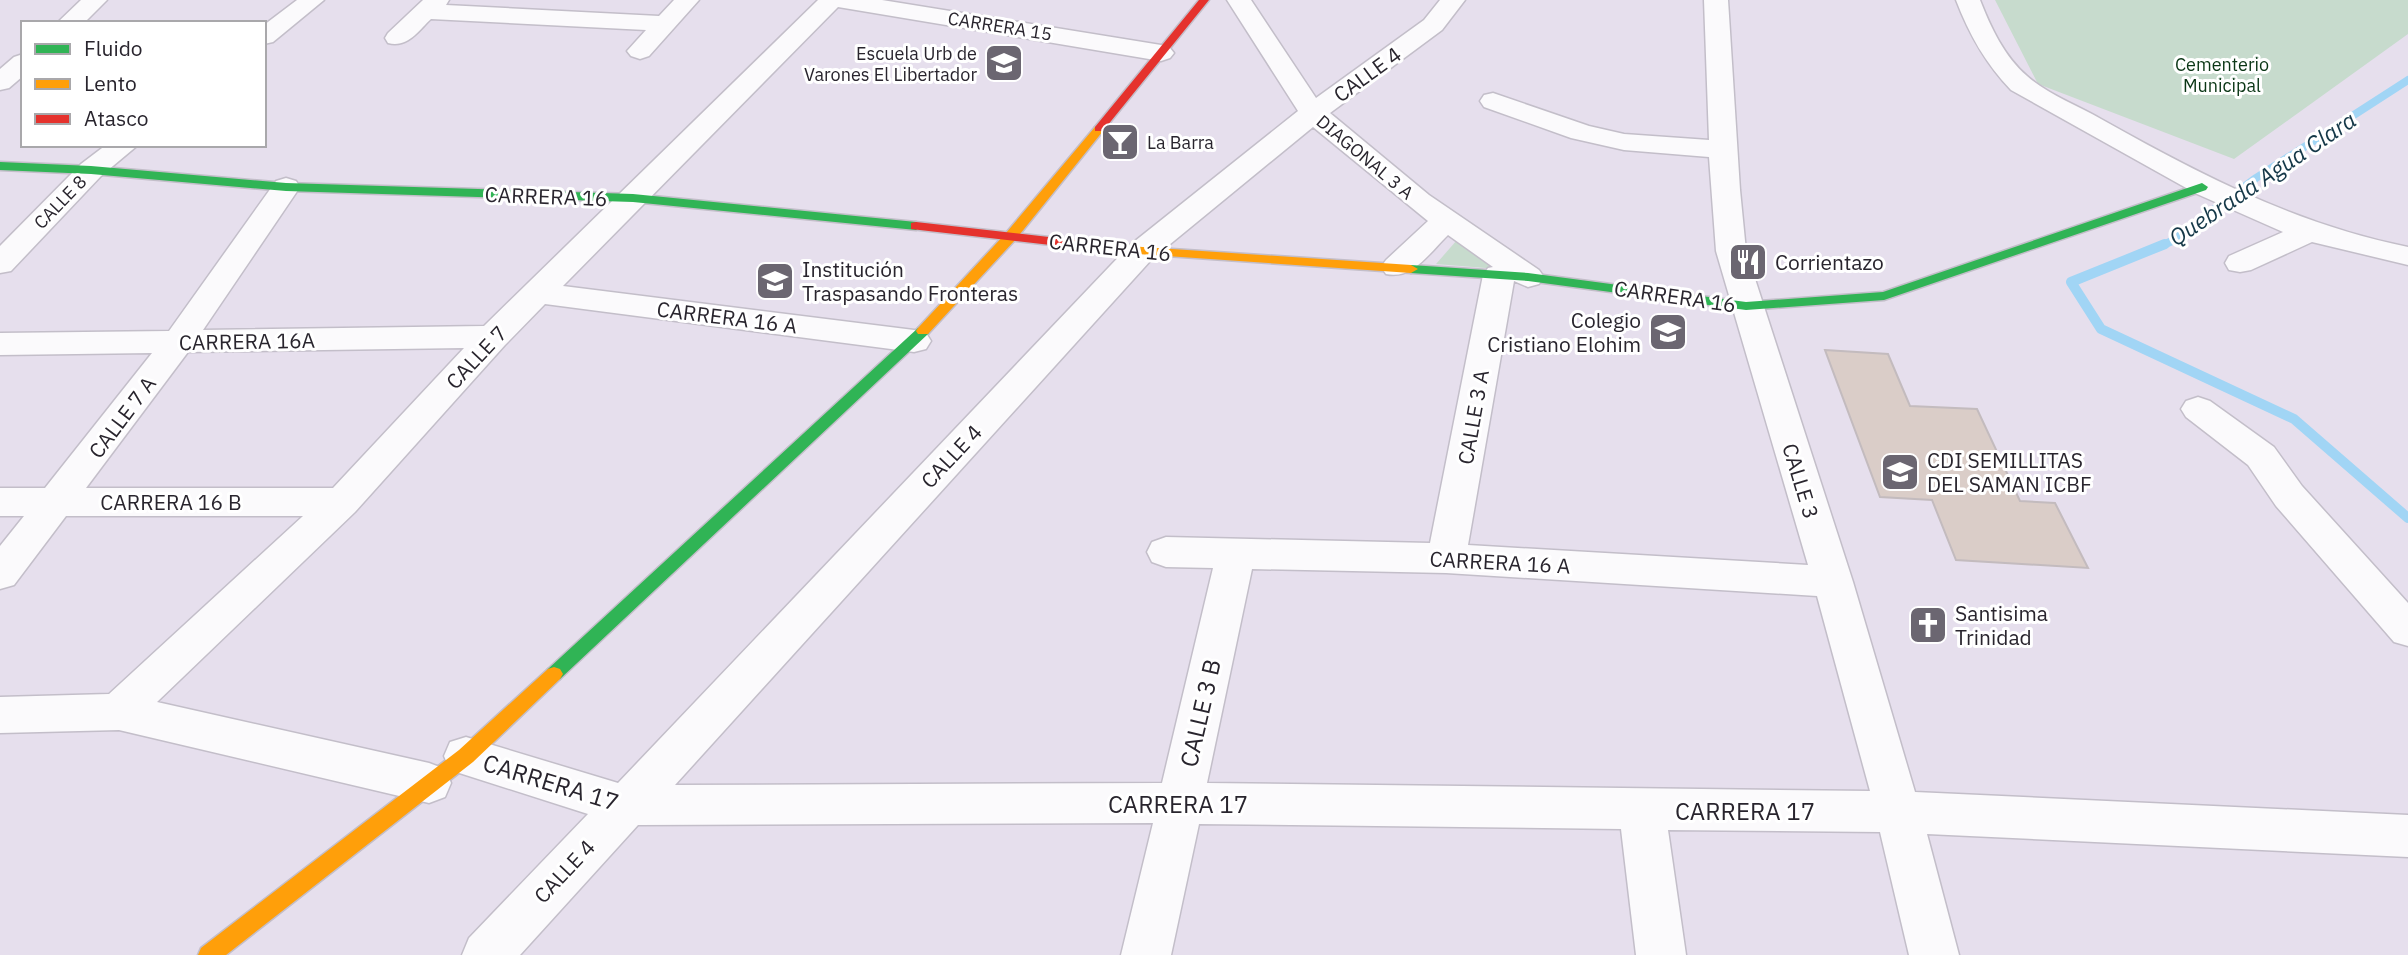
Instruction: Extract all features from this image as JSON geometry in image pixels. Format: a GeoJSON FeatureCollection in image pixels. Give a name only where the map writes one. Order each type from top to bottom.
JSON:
{"type":"FeatureCollection","features":[{"type":"Feature","properties":{"kind":"street"},"geometry":{"type":"LineString","coordinates":[[71,21],[95,0]]}},
{"type":"Feature","properties":{"kind":"street"},"geometry":{"type":"LineString","coordinates":[[266,35],[312,0]]}},
{"type":"Feature","properties":{"kind":"street"},"geometry":{"type":"LineString","coordinates":[[640,51],[687,0]]}},
{"type":"Feature","properties":{"kind":"street","name":"CARRERA 15"},"geometry":{"type":"LineString","coordinates":[[835,0],[1161,53]]}},
{"type":"Feature","properties":{"kind":"street","name":"CALLE 7"},"geometry":{"type":"LineString","coordinates":[[119,712],[342,502],[493,337],[835,0]]}},
{"type":"Feature","properties":{"kind":"street"},"geometry":{"type":"LineString","coordinates":[[209,955],[466,756],[914,341],[1011,236],[1204,0]]}},
{"type":"Feature","properties":{"kind":"street","name":"DIAGONAL 3 A"},"geometry":{"type":"LineString","coordinates":[[1239,0],[1313,113],[1419,201],[1447,219],[1513,276]]}},
{"type":"Feature","properties":{"kind":"street","name":"CALLE 4"},"geometry":{"type":"LineString","coordinates":[[487,955],[1141,252],[1313,113],[1433,25],[1453,0]]}},
{"type":"Feature","properties":{"kind":"street","name":"CALLE 3"},"geometry":{"type":"LineString","coordinates":[[1716,0],[1724,190],[1731,251],[1833,582],[1898,811],[1934,955]]}},
{"type":"Feature","properties":{"kind":"street"},"geometry":{"type":"LineString","coordinates":[[1968,0],[1985,44],[2000,65],[2020,85],[2211,190],[2346,244],[2402,247]]}},
{"type":"Feature","properties":{"kind":"street"},"geometry":{"type":"LineString","coordinates":[[397,38],[431,5],[667,24]]}},
{"type":"Feature","properties":{"kind":"street"},"geometry":{"type":"LineString","coordinates":[[0,82],[21,64]]}},
{"type":"Feature","properties":{"kind":"street"},"geometry":{"type":"LineString","coordinates":[[1493,101],[1581,132],[1624,142],[1724,150]]}},
{"type":"Feature","properties":{"kind":"street","name":"CALLE 8"},"geometry":{"type":"LineString","coordinates":[[0,264],[91,170],[121,147]]}},
{"type":"Feature","properties":{"kind":"street","name":"CARRERA 16"},"geometry":{"type":"LineString","coordinates":[[0,166],[91,170],[286,187],[633,198],[1011,236],[1141,252],[1513,276],[1746,306],[1884,296],[2211,190]]}},
{"type":"Feature","properties":{"kind":"street","name":"CALLE 7 A"},"geometry":{"type":"LineString","coordinates":[[0,575],[178,342],[286,187]]}},
{"type":"Feature","properties":{"kind":"street"},"geometry":{"type":"LineString","coordinates":[[1397,267],[1447,219]]}},
{"type":"Feature","properties":{"kind":"street"},"geometry":{"type":"LineString","coordinates":[[2240,263],[2312,230]]}},
{"type":"Feature","properties":{"kind":"street","name":"CALLE 3 A"},"geometry":{"type":"LineString","coordinates":[[1446,558],[1513,276]]}},
{"type":"Feature","properties":{"kind":"street","name":"CARRERA 16 A"},"geometry":{"type":"LineString","coordinates":[[540,293],[914,341]]}},
{"type":"Feature","properties":{"kind":"street","name":"CARRERA 16A"},"geometry":{"type":"LineString","coordinates":[[0,344],[493,337]]}},
{"type":"Feature","properties":{"kind":"street"},"geometry":{"type":"LineString","coordinates":[[2198,409],[2261,456],[2289,496],[2408,629]]}},
{"type":"Feature","properties":{"kind":"street","name":"CARRERA 16 B"},"geometry":{"type":"LineString","coordinates":[[0,502],[342,502]]}},
{"type":"Feature","properties":{"kind":"street","name":"CARRERA 16 A"},"geometry":{"type":"LineString","coordinates":[[1166,552],[1446,558],[1833,582]]}},
{"type":"Feature","properties":{"kind":"street","name":"CALLE 3 B"},"geometry":{"type":"LineString","coordinates":[[1146,955],[1236,554]]}},
{"type":"Feature","properties":{"kind":"street"},"geometry":{"type":"LineString","coordinates":[[0,715],[119,712],[429,783]]}},
{"type":"Feature","properties":{"kind":"street","name":"CARRERA 17"},"geometry":{"type":"LineString","coordinates":[[466,756],[625,805],[1180,803],[1898,811],[2408,836]]}},
{"type":"Feature","properties":{"kind":"street"},"geometry":{"type":"LineString","coordinates":[[1642,810],[1661,955]]}},
{"type":"Feature","properties":{"kind":"green space","name":"Cementerio Municipal"},"geometry":{"type":"Polygon","coordinates":[[[1995,0],[2408,0],[2408,34],[2234,159],[2038,84],[1995,0]]]}},
{"type":"Feature","properties":{"kind":"green space"},"geometry":{"type":"Polygon","coordinates":[[[1457,240],[1498,269],[1436,264],[1457,240]]]}},
{"type":"Feature","properties":{"kind":"building","name":"CDI SEMILLITAS DEL SAMAN ICBF"},"geometry":{"type":"Polygon","coordinates":[[[1825,350],[1888,354],[1910,406],[1977,409],[2020,501],[2055,503],[2088,568],[1956,560],[1932,500],[1880,497],[1825,350]]]}},
{"type":"Feature","properties":{"kind":"waterway","name":"Quebrada Agua Clara"},"geometry":{"type":"LineString","coordinates":[[2161,246],[2172,241],[2256,178],[2408,80]]}},
{"type":"Feature","properties":{"kind":"waterway","name":"Quebrada Agua Clara"},"geometry":{"type":"LineString","coordinates":[[2165,244],[2071,282],[2101,329],[2294,419],[2408,518]]}},
{"type":"Feature","properties":{"kind":"traffic: fast"},"geometry":{"type":"LineString","coordinates":[[0,166],[91,170],[286,187],[633,198],[916,226]]}},
{"type":"Feature","properties":{"kind":"traffic: fast"},"geometry":{"type":"LineString","coordinates":[[1411,269],[1528,277],[1746,306],[1884,296],[2202,187]]}},
{"type":"Feature","properties":{"kind":"traffic: fast"},"geometry":{"type":"LineString","coordinates":[[554,674],[923,331]]}},
{"type":"Feature","properties":{"kind":"traffic: slow"},"geometry":{"type":"LineString","coordinates":[[923,331],[1011,236],[1099,129]]}},
{"type":"Feature","properties":{"kind":"traffic: slow"},"geometry":{"type":"LineString","coordinates":[[1128,250],[1411,269]]}},
{"type":"Feature","properties":{"kind":"traffic: slow"},"geometry":{"type":"LineString","coordinates":[[209,955],[466,756],[554,674]]}},
{"type":"Feature","properties":{"kind":"traffic: jam"},"geometry":{"type":"LineString","coordinates":[[1099,129],[1204,0]]}},
{"type":"Feature","properties":{"kind":"traffic: jam"},"geometry":{"type":"LineString","coordinates":[[916,226],[1128,250]]}},
{"type":"Feature","properties":{"kind":"place","name":"Escuela Urb de Varones El Libertador"},"geometry":{"type":"Point","coordinates":[1004,63]}},
{"type":"Feature","properties":{"kind":"place","name":"La Barra"},"geometry":{"type":"Point","coordinates":[1120,142]}},
{"type":"Feature","properties":{"kind":"place","name":"Corrientazo"},"geometry":{"type":"Point","coordinates":[1748,262]}},
{"type":"Feature","properties":{"kind":"place","name":"Institución Traspasando Fronteras"},"geometry":{"type":"Point","coordinates":[775,281]}},
{"type":"Feature","properties":{"kind":"place","name":"Colegio Cristiano Elohim"},"geometry":{"type":"Point","coordinates":[1668,332]}},
{"type":"Feature","properties":{"kind":"place","name":"CDI SEMILLITAS DEL SAMAN ICBF"},"geometry":{"type":"Point","coordinates":[1900,472]}},
{"type":"Feature","properties":{"kind":"place","name":"Santisima Trinidad"},"geometry":{"type":"Point","coordinates":[1928,625]}}]}
